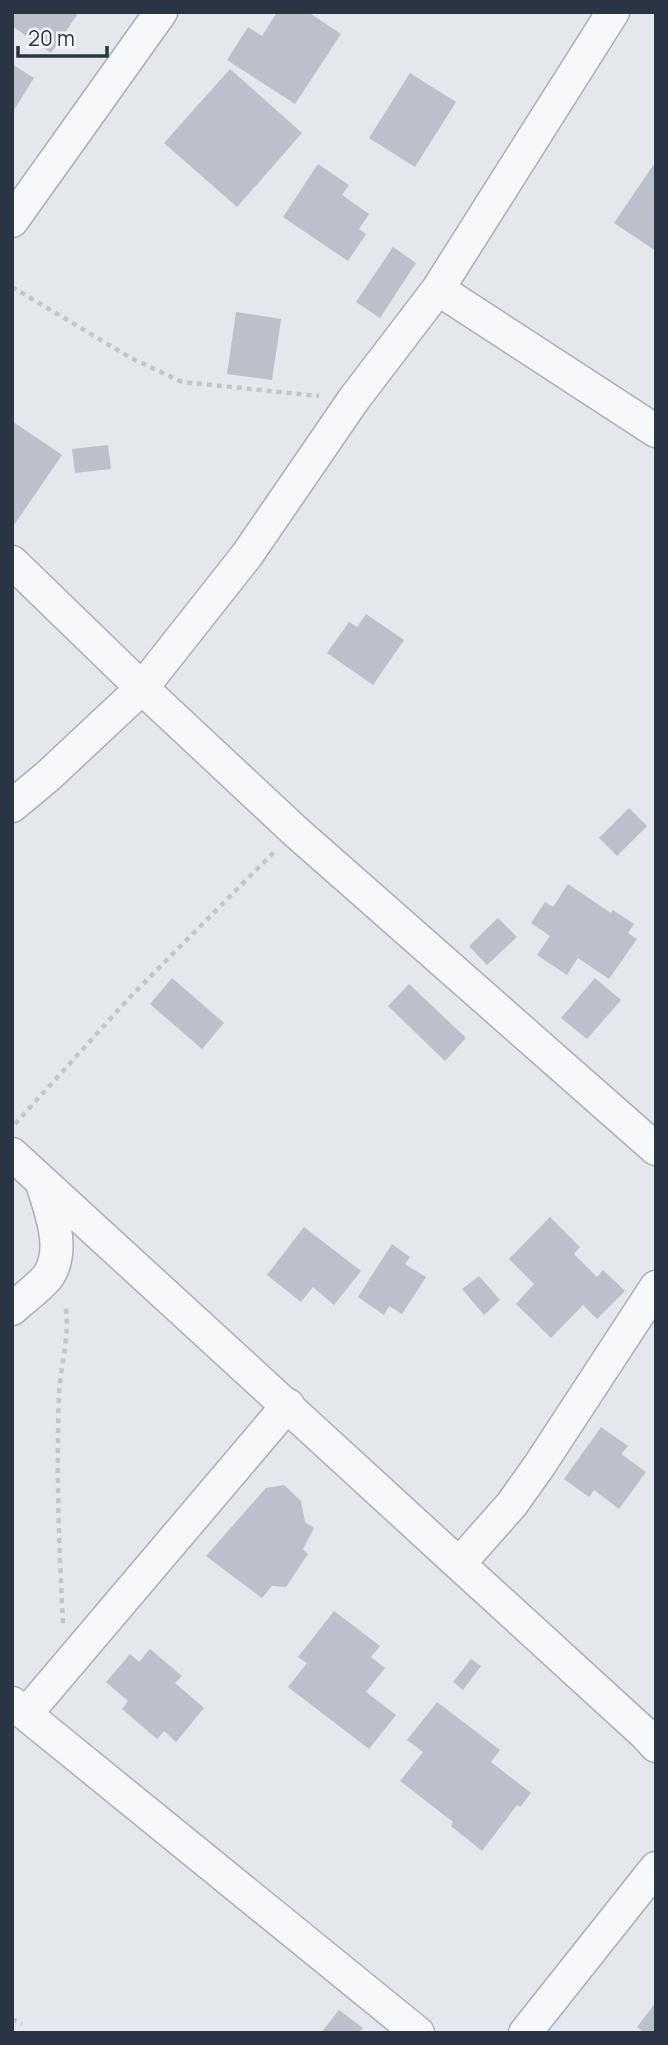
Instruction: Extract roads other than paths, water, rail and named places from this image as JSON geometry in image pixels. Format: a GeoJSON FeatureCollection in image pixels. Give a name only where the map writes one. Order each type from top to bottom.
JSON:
{"type":"FeatureCollection","features":[{"type":"Feature","properties":{"kind":"street"},"geometry":{"type":"LineString","coordinates":[[12,221],[161,12]]}},
{"type":"Feature","properties":{"kind":"street"},"geometry":{"type":"LineString","coordinates":[[12,806],[142,688],[247,555],[354,399],[438,289],[612,12]]}},
{"type":"Feature","properties":{"kind":"street"},"geometry":{"type":"LineString","coordinates":[[438,289],[656,431]]}},
{"type":"Feature","properties":{"kind":"street"},"geometry":{"type":"LineString","coordinates":[[12,562],[295,831],[656,1149]]}},
{"type":"Feature","properties":{"kind":"street"},"geometry":{"type":"LineString","coordinates":[[12,1154],[656,1746]]}},
{"type":"Feature","properties":{"kind":"street"},"geometry":{"type":"LineString","coordinates":[[12,1309],[48,1276],[57,1254],[55,1231],[42,1183]]}},
{"type":"Feature","properties":{"kind":"street"},"geometry":{"type":"LineString","coordinates":[[459,1564],[512,1504],[540,1466],[656,1287]]}},
{"type":"Feature","properties":{"kind":"street"},"geometry":{"type":"LineString","coordinates":[[288,1405],[65,1670],[19,1709],[418,2033]]}},
{"type":"Feature","properties":{"kind":"street"},"geometry":{"type":"LineString","coordinates":[[525,2033],[656,1868]]}}]}
